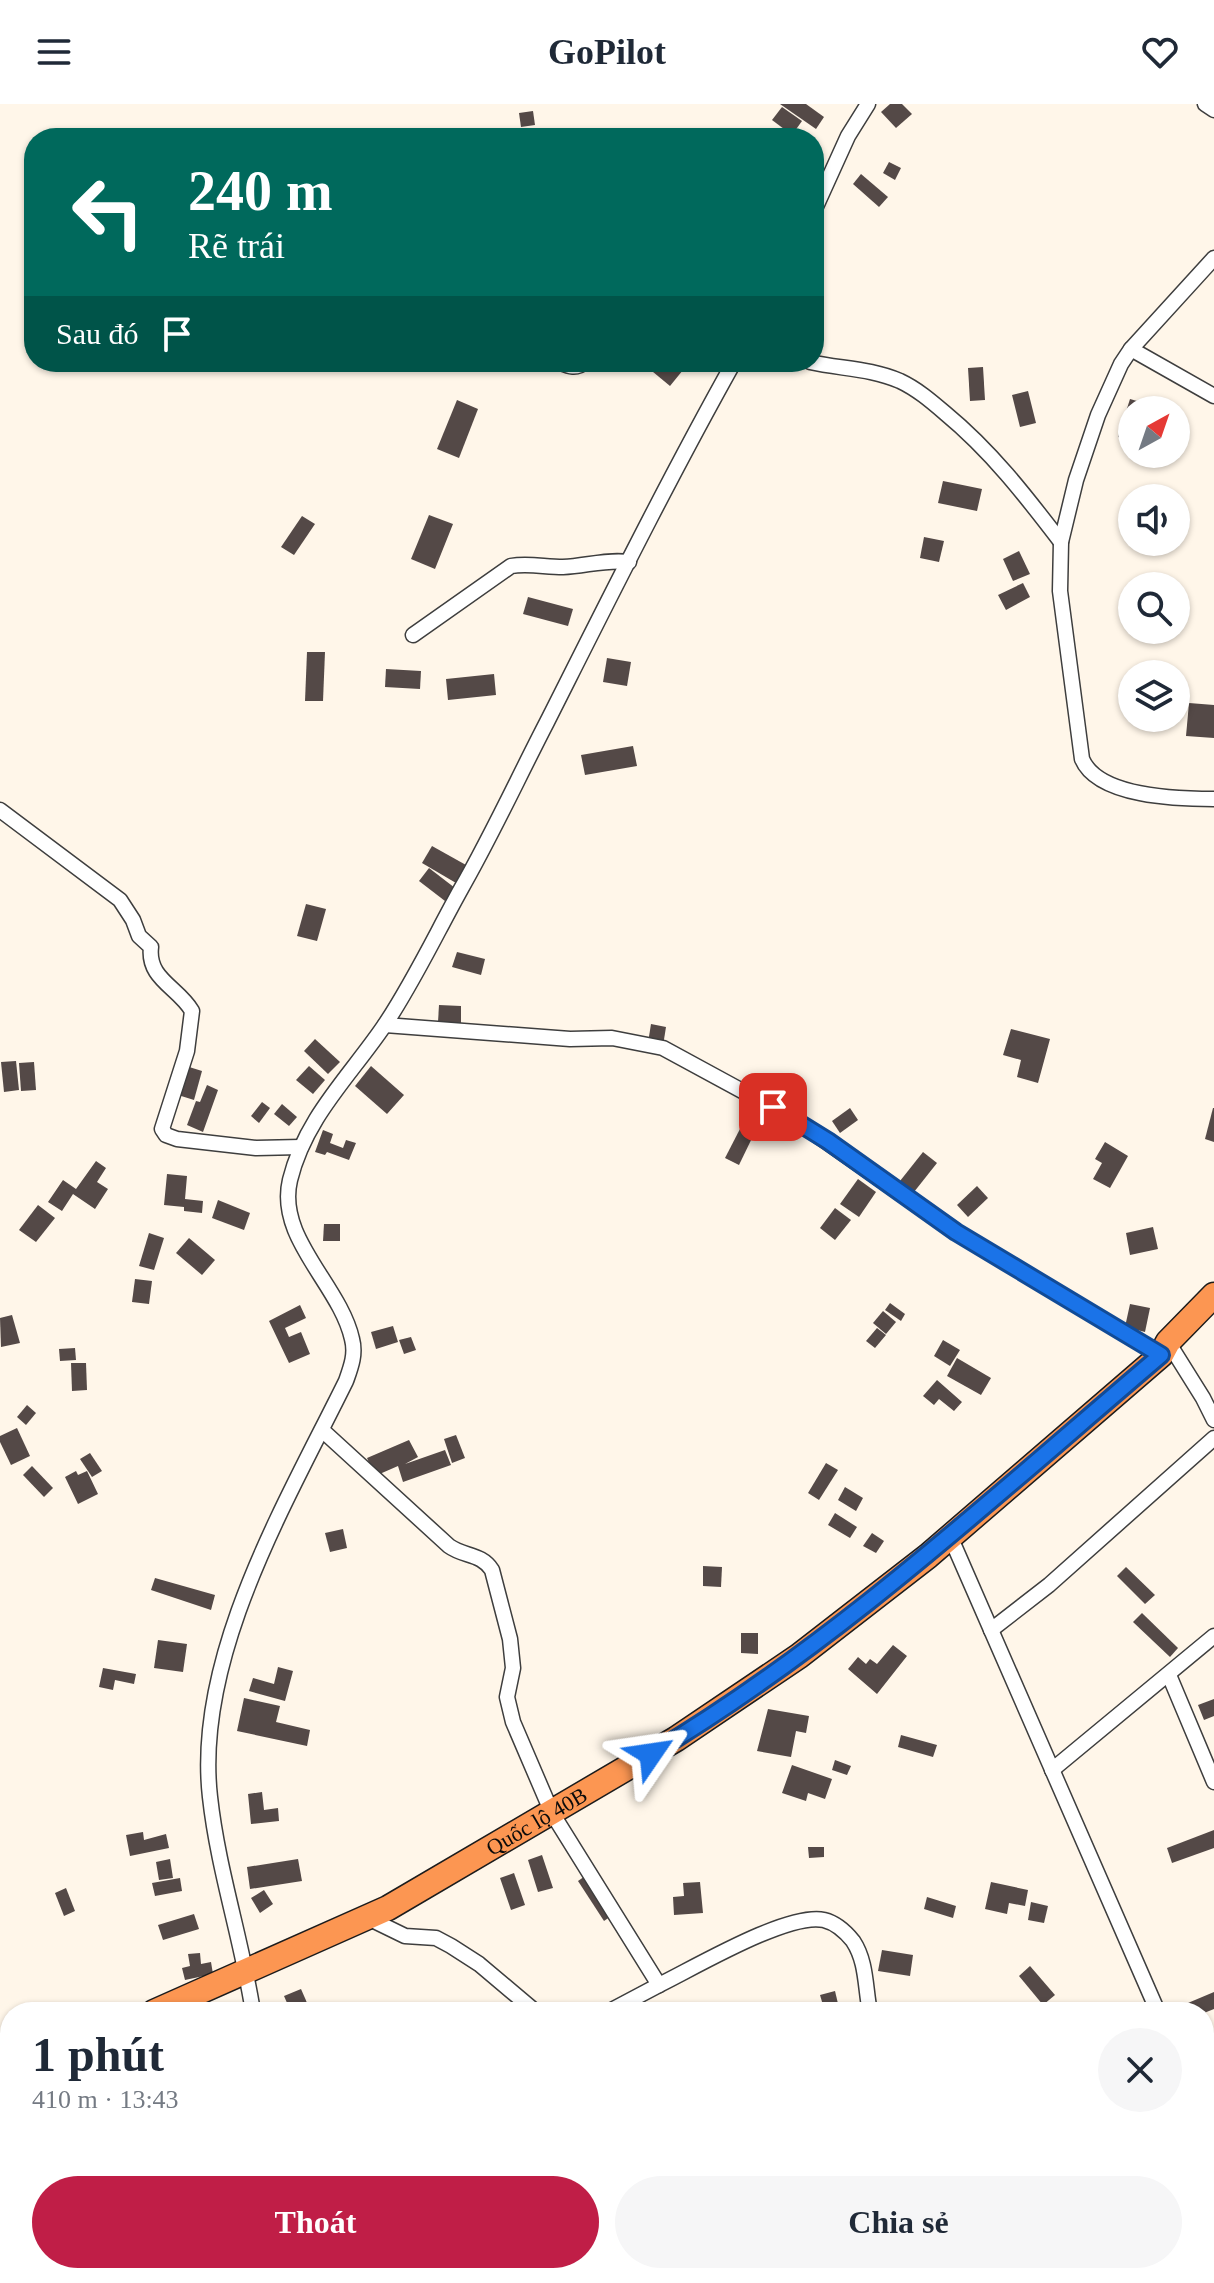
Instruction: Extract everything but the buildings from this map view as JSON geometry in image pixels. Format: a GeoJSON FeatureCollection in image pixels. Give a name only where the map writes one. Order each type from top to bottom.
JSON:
{"type":"FeatureCollection","features":[{"type":"Feature","properties":{"kind":"highway","name":"Quốc lộ 40B"},"geometry":{"type":"LineString","coordinates":[[175,2002],[388,1908],[676,1739],[799,1656],[950,1536],[1164,1348],[1214,1295]]}},
{"type":"Feature","properties":{"kind":"street"},"geometry":{"type":"LineString","coordinates":[[824,189],[848,136],[868,104]]}},
{"type":"Feature","properties":{"kind":"street"},"geometry":{"type":"LineString","coordinates":[[1205,104],[1214,110]]}},
{"type":"Feature","properties":{"kind":"street"},"geometry":{"type":"LineString","coordinates":[[1214,258],[1131,349],[1112,381],[1076,480],[1061,542],[1060,591],[1082,759],[1086,767],[1107,782],[1135,792],[1182,799],[1214,799]]}},
{"type":"Feature","properties":{"kind":"street"},"geometry":{"type":"LineString","coordinates":[[1131,349],[1214,396]]}},
{"type":"Feature","properties":{"kind":"street"},"geometry":{"type":"LineString","coordinates":[[824,364],[870,370],[920,392],[1001,465],[1061,542]]}},
{"type":"Feature","properties":{"kind":"street"},"geometry":{"type":"LineString","coordinates":[[251,2002],[211,1810],[210,1727],[215,1696],[240,1604],[346,1381],[353,1358],[353,1340],[332,1292],[289,1216],[290,1180],[301,1147],[317,1115],[385,1025],[484,849],[729,372]]}},
{"type":"Feature","properties":{"kind":"street"},"geometry":{"type":"LineString","coordinates":[[413,635],[511,566],[564,567],[601,560],[629,562]]}},
{"type":"Feature","properties":{"kind":"street"},"geometry":{"type":"LineString","coordinates":[[0,810],[120,900],[139,936],[151,947],[150,958],[159,979],[181,996],[192,1011],[187,1051],[162,1129],[166,1135],[256,1148],[301,1147]]}},
{"type":"Feature","properties":{"kind":"street"},"geometry":{"type":"LineString","coordinates":[[385,1025],[570,1039],[612,1038],[663,1048],[792,1118],[956,1232],[1164,1348],[1214,1420]]}},
{"type":"Feature","properties":{"kind":"street"},"geometry":{"type":"LineString","coordinates":[[322,1430],[449,1546],[457,1552],[485,1560],[492,1570],[510,1639],[513,1668],[507,1697],[513,1722],[552,1813],[659,1985]]}},
{"type":"Feature","properties":{"kind":"street"},"geometry":{"type":"LineString","coordinates":[[991,1630],[1049,1585],[1214,1438]]}},
{"type":"Feature","properties":{"kind":"street"},"geometry":{"type":"LineString","coordinates":[[950,1536],[1154,2002]]}},
{"type":"Feature","properties":{"kind":"street"},"geometry":{"type":"LineString","coordinates":[[1052,1770],[1214,1636]]}},
{"type":"Feature","properties":{"kind":"street"},"geometry":{"type":"LineString","coordinates":[[1169,1675],[1214,1782]]}},
{"type":"Feature","properties":{"kind":"street"},"geometry":{"type":"LineString","coordinates":[[366,1917],[405,1936],[436,1938],[451,1946],[479,1964],[524,2002]]}},
{"type":"Feature","properties":{"kind":"street"},"geometry":{"type":"LineString","coordinates":[[627,2002],[778,1927],[802,1920],[823,1920],[841,1927],[854,1943],[864,1966],[869,2002]]}},
{"type":"Feature","properties":{"kind":"route"},"geometry":{"type":"LineString","coordinates":[[651,1754],[799,1656],[928,1556],[1161,1355],[956,1232],[828,1141],[773,1107]]}}]}
